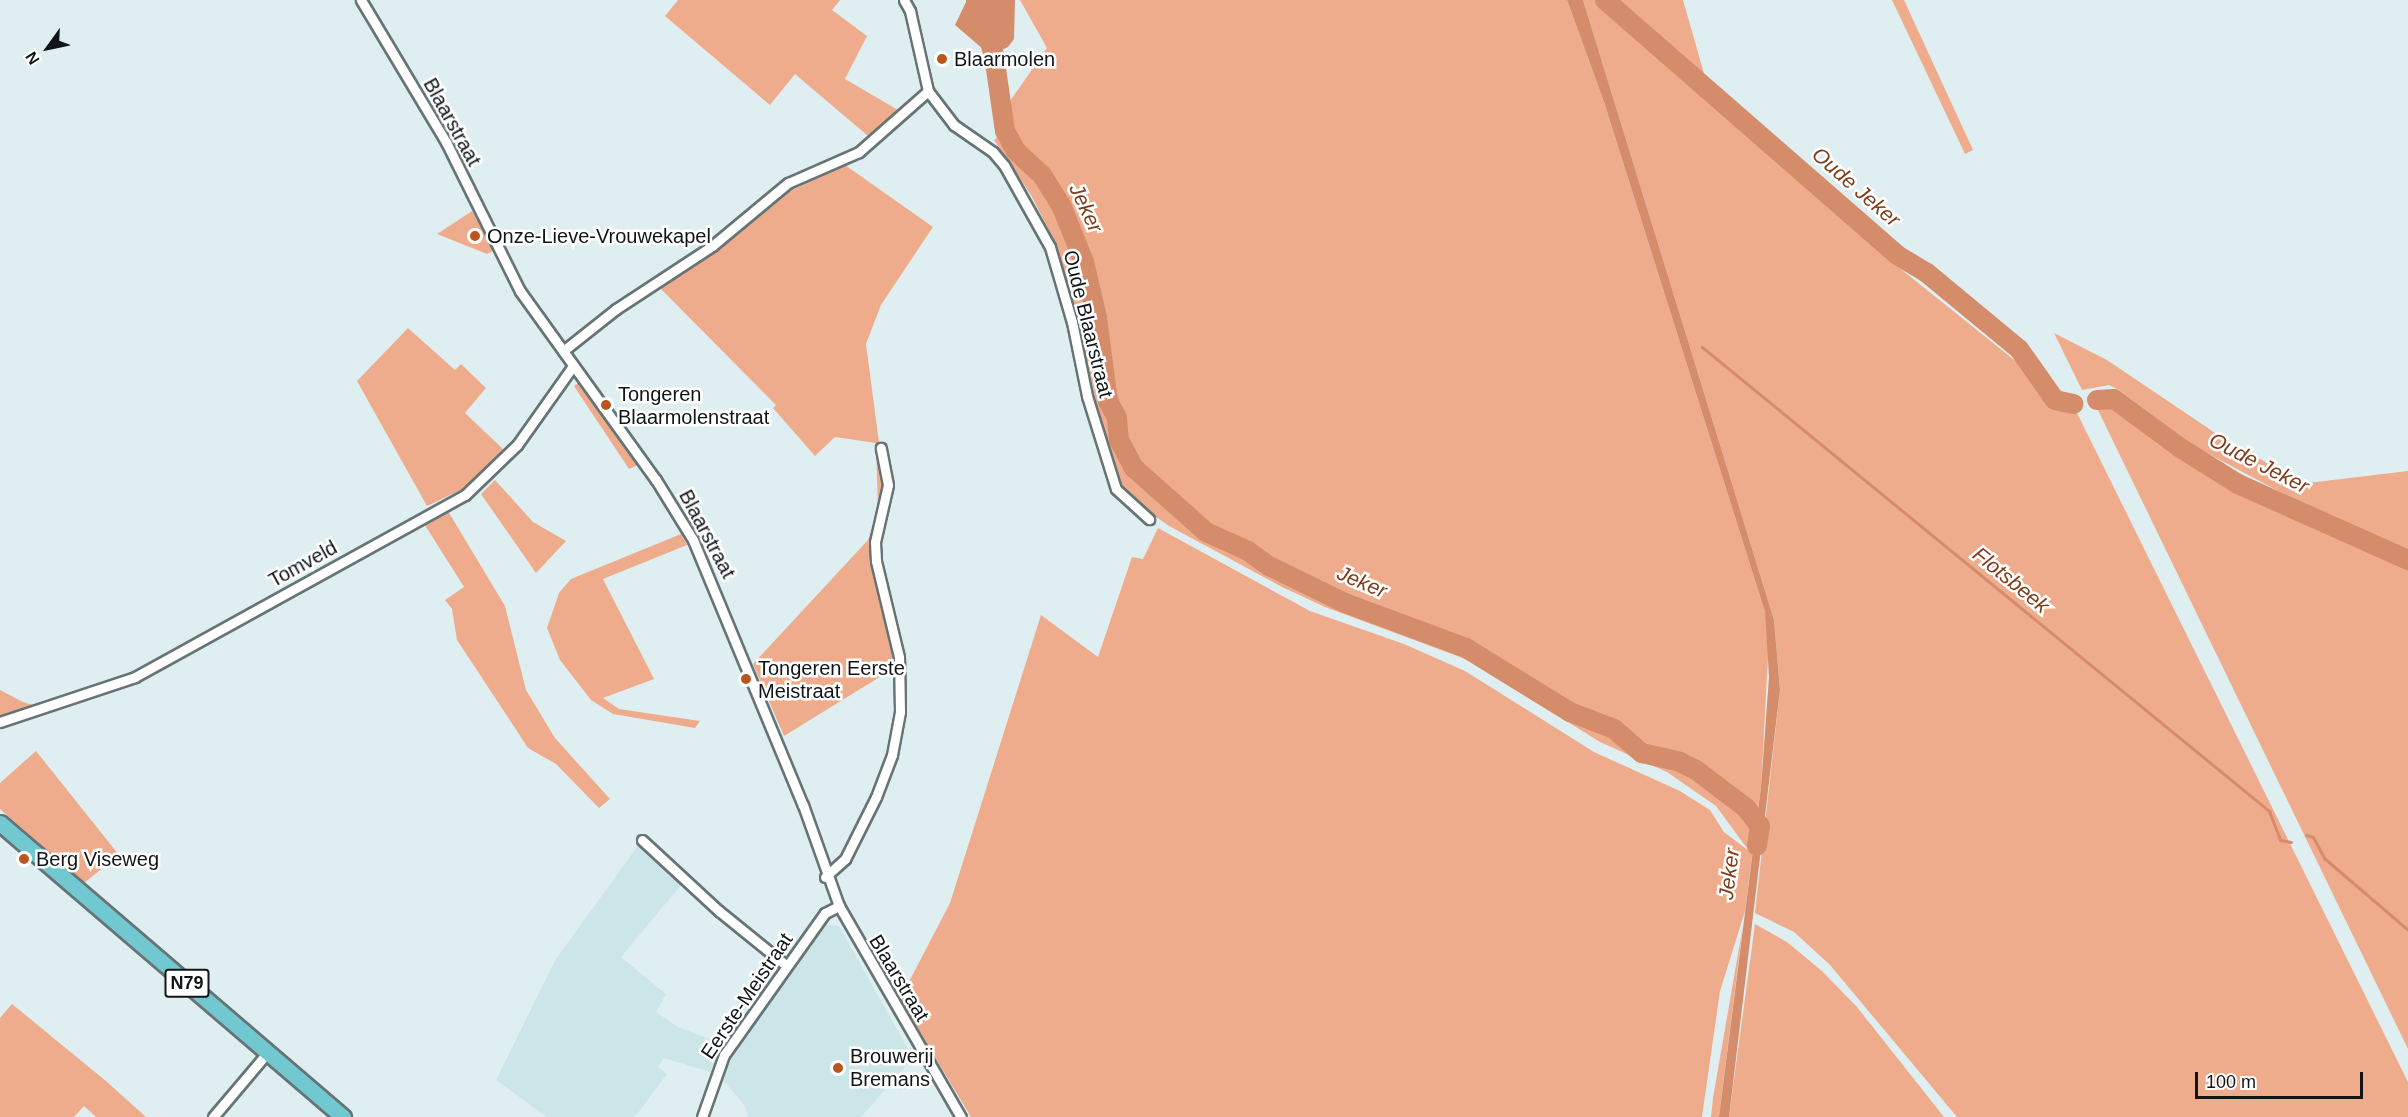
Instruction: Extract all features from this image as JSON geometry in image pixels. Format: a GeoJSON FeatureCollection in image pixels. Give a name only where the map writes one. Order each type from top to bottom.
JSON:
{"type":"FeatureCollection","features":[{"type":"Feature","properties":{"kind":"main road","name":"N79"},"geometry":{"type":"LineString","coordinates":[[0,823],[343,1117]]}},
{"type":"Feature","properties":{"kind":"street","name":"Blaarstraat"},"geometry":{"type":"LineString","coordinates":[[361,0],[446,142],[508,270],[573,366],[656,480],[693,540],[803,805],[825,877],[839,906],[962,1117]]}},
{"type":"Feature","properties":{"kind":"street"},"geometry":{"type":"LineString","coordinates":[[563,351],[616,309],[712,246],[788,183],[859,152],[928,91],[910,11],[904,0]]}},
{"type":"Feature","properties":{"kind":"street","name":"Oude Blaarstraat"},"geometry":{"type":"LineString","coordinates":[[928,91],[954,126],[993,152],[1004,165],[1050,247],[1072,322],[1087,396],[1116,489],[1149,519]]}},
{"type":"Feature","properties":{"kind":"street","name":"Tomveld"},"geometry":{"type":"LineString","coordinates":[[0,722],[135,677],[465,495],[517,445],[573,366]]}},
{"type":"Feature","properties":{"kind":"street"},"geometry":{"type":"LineString","coordinates":[[825,877],[845,859],[876,797],[892,754],[900,712],[899,657],[876,561],[875,542],[888,485],[881,448]]}},
{"type":"Feature","properties":{"kind":"street"},"geometry":{"type":"LineString","coordinates":[[642,840],[787,966]]}},
{"type":"Feature","properties":{"kind":"street","name":"Eerste-Meistraat"},"geometry":{"type":"LineString","coordinates":[[702,1117],[724,1055],[825,913],[839,906]]}},
{"type":"Feature","properties":{"kind":"street"},"geometry":{"type":"LineString","coordinates":[[213,1117],[268,1052]]}},
{"type":"Feature","properties":{"kind":"shaded area"},"geometry":{"type":"Polygon","coordinates":[[[678,0],[840,0],[832,10],[867,36],[845,79],[898,110],[868,136],[795,74],[770,105],[665,16],[678,0]]]}},
{"type":"Feature","properties":{"kind":"shaded area"},"geometry":{"type":"Polygon","coordinates":[[[967,0],[1015,0],[1014,39],[1008,47],[990,55],[955,25],[967,0]]]}},
{"type":"Feature","properties":{"kind":"shaded area"},"geometry":{"type":"Polygon","coordinates":[[[1020,0],[1567,0],[1604,102],[1765,612],[1769,639],[1761,787],[1745,911],[1720,991],[1702,1117],[971,1117],[900,999],[950,903],[1041,615],[1098,657],[1132,557],[1143,559],[1158,528],[1310,611],[1404,644],[1465,671],[1594,752],[1680,791],[1710,810],[1724,832],[1749,851],[1716,806],[1667,772],[1600,742],[1468,660],[1325,607],[1282,587],[1169,526],[1131,499],[1119,484],[1106,447],[1080,329],[1052,236],[1031,195],[994,140],[1010,126],[1010,101],[1047,48],[1020,0]]]}},
{"type":"Feature","properties":{"kind":"shaded area"},"geometry":{"type":"Polygon","coordinates":[[[1567,0],[1583,0],[1774,620],[1780,690],[1729,1117],[1719,1117],[1761,787],[1769,677],[1765,612],[1604,102],[1567,0]]]}},
{"type":"Feature","properties":{"kind":"shaded area"},"geometry":{"type":"Polygon","coordinates":[[[1583,0],[1594,0],[1615,13],[1677,75],[1699,89],[1887,258],[2028,371],[2060,410],[2076,411],[2408,1082],[2408,1117],[1957,1117],[1830,965],[1794,932],[1755,913],[1780,690],[1774,620],[1583,0]]]}},
{"type":"Feature","properties":{"kind":"shaded area"},"geometry":{"type":"Polygon","coordinates":[[[1616,0],[1683,0],[1705,77],[1616,0]]]}},
{"type":"Feature","properties":{"kind":"shaded area"},"geometry":{"type":"Polygon","coordinates":[[[1892,0],[1904,0],[1973,150],[1965,154],[1892,0]]]}},
{"type":"Feature","properties":{"kind":"shaded area"},"geometry":{"type":"Polygon","coordinates":[[[1001,55],[1009,126],[1000,127],[988,60],[1001,55]]]}},
{"type":"Feature","properties":{"kind":"shaded area"},"geometry":{"type":"Polygon","coordinates":[[[845,165],[933,227],[881,305],[866,344],[885,488],[872,543],[896,667],[784,736],[753,664],[868,540],[878,511],[876,443],[835,437],[815,456],[773,408],[776,405],[656,284],[773,199],[845,165]]]}},
{"type":"Feature","properties":{"kind":"shaded area"},"geometry":{"type":"Polygon","coordinates":[[[472,211],[491,245],[493,251],[487,254],[437,234],[472,211]]]}},
{"type":"Feature","properties":{"kind":"shaded area"},"geometry":{"type":"Polygon","coordinates":[[[408,328],[455,370],[461,364],[486,388],[465,413],[503,449],[467,487],[427,506],[357,381],[408,328]]]}},
{"type":"Feature","properties":{"kind":"shaded area"},"geometry":{"type":"Polygon","coordinates":[[[2054,333],[2107,360],[2236,447],[2308,483],[2408,471],[2408,550],[2280,492],[2194,446],[2109,385],[2082,390],[2054,333]]]}},
{"type":"Feature","properties":{"kind":"shaded area"},"geometry":{"type":"Polygon","coordinates":[[[578,383],[638,465],[629,469],[574,386],[578,383]]]}},
{"type":"Feature","properties":{"kind":"shaded area"},"geometry":{"type":"Polygon","coordinates":[[[2107,403],[2128,411],[2159,439],[2222,480],[2408,568],[2408,1049],[2096,406],[2107,403]]]}},
{"type":"Feature","properties":{"kind":"shaded area"},"geometry":{"type":"Polygon","coordinates":[[[495,480],[533,522],[566,541],[536,573],[481,494],[495,480]]]}},
{"type":"Feature","properties":{"kind":"shaded area"},"geometry":{"type":"Polygon","coordinates":[[[448,511],[505,606],[526,690],[555,738],[610,799],[599,808],[556,764],[528,748],[457,640],[452,609],[445,600],[464,587],[423,522],[448,511]]]}},
{"type":"Feature","properties":{"kind":"shaded area"},"geometry":{"type":"Polygon","coordinates":[[[681,534],[687,545],[603,579],[654,679],[603,698],[619,709],[700,721],[695,728],[613,714],[591,700],[560,660],[547,628],[559,593],[571,579],[681,534]]]}},
{"type":"Feature","properties":{"kind":"shaded area"},"geometry":{"type":"Polygon","coordinates":[[[0,690],[23,702],[36,706],[0,716],[0,690]]]}},
{"type":"Feature","properties":{"kind":"shaded area"},"geometry":{"type":"Polygon","coordinates":[[[36,751],[119,855],[84,883],[0,809],[0,783],[36,751]]]}},
{"type":"Feature","properties":{"kind":"shaded area"},"geometry":{"type":"Polygon","coordinates":[[[640,843],[682,884],[621,957],[666,994],[656,1012],[678,1027],[722,1044],[710,1072],[664,1058],[658,1067],[667,1074],[635,1117],[547,1117],[496,1080],[556,959],[640,843]]]}},
{"type":"Feature","properties":{"kind":"shaded area"},"geometry":{"type":"Polygon","coordinates":[[[1755,924],[1787,942],[1822,971],[1857,1007],[1944,1117],[1729,1117],[1755,924]]]}},
{"type":"Feature","properties":{"kind":"shaded area"},"geometry":{"type":"Polygon","coordinates":[[[825,925],[839,926],[913,1058],[861,1117],[748,1117],[745,1106],[722,1079],[737,1047],[815,933],[825,925]]]}},
{"type":"Feature","properties":{"kind":"shaded area"},"geometry":{"type":"Polygon","coordinates":[[[1743,925],[1719,1117],[1711,1117],[1713,1098],[1743,925]]]}},
{"type":"Feature","properties":{"kind":"shaded area"},"geometry":{"type":"Polygon","coordinates":[[[12,1004],[146,1117],[96,1117],[84,1106],[74,1117],[0,1117],[0,1018],[12,1004]]]}},
{"type":"Feature","properties":{"kind":"waterway","name":"Jeker"},"geometry":{"type":"LineString","coordinates":[[976,0],[994,55],[1005,131],[1016,151],[1042,175],[1061,205],[1084,262],[1097,318],[1108,401],[1117,418],[1119,440],[1134,468],[1206,532],[1248,551],[1269,566],[1345,603],[1466,648],[1570,712],[1614,729],[1642,753],[1680,762],[1696,770],[1746,808],[1760,826],[1757,846]]}},
{"type":"Feature","properties":{"kind":"waterway","name":"Oude Jeker"},"geometry":{"type":"LineString","coordinates":[[1605,0],[1897,255],[1927,273],[2019,349],[2055,400],[2074,404]]}},
{"type":"Feature","properties":{"kind":"waterway","name":"Flotsbeek"},"geometry":{"type":"LineString","coordinates":[[1702,347],[2269,811],[2280,840],[2291,842]]}},
{"type":"Feature","properties":{"kind":"waterway","name":"Oude Jeker"},"geometry":{"type":"LineString","coordinates":[[2097,400],[2114,399],[2179,447],[2238,484],[2408,560]]}},
{"type":"Feature","properties":{"kind":"waterway","name":"Flotsbeek"},"geometry":{"type":"LineString","coordinates":[[2306,835],[2313,837],[2324,858],[2408,930]]}},
{"type":"Feature","properties":{"kind":"place","name":"Blaarmolen"},"geometry":{"type":"Point","coordinates":[942,59]}},
{"type":"Feature","properties":{"kind":"place","name":"Onze-Lieve-Vrouwekapel"},"geometry":{"type":"Point","coordinates":[475,236]}},
{"type":"Feature","properties":{"kind":"place","name":"Tongeren Blaarmolenstraat"},"geometry":{"type":"Point","coordinates":[606,405]}},
{"type":"Feature","properties":{"kind":"place","name":"Tongeren Eerste Meistraat"},"geometry":{"type":"Point","coordinates":[746,679]}},
{"type":"Feature","properties":{"kind":"place","name":"Berg Viseweg"},"geometry":{"type":"Point","coordinates":[24,859]}},
{"type":"Feature","properties":{"kind":"place","name":"Brouwerij Bremans"},"geometry":{"type":"Point","coordinates":[838,1068]}}]}
